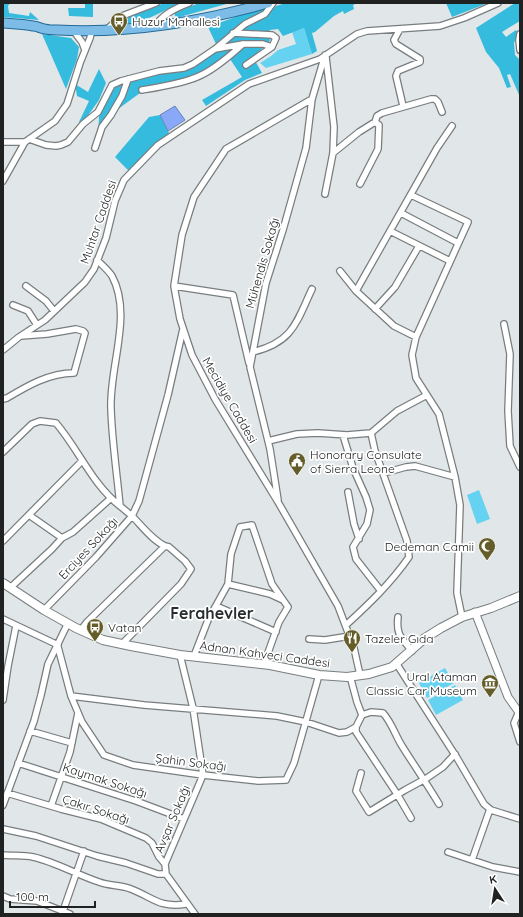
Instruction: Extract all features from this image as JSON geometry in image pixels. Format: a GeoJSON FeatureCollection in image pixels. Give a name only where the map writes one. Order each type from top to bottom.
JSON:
{"type":"FeatureCollection","features":[{"type":"Feature","properties":{"kind":"main road"},"geometry":{"type":"LineString","coordinates":[[3,28],[36,31],[43,29],[106,30],[155,26],[212,17],[268,3]]}},
{"type":"Feature","properties":{"kind":"main road"},"geometry":{"type":"LineString","coordinates":[[3,23],[35,26],[43,29]]}},
{"type":"Feature","properties":{"kind":"main road","name":"Adnan Kahveci Caddesi"},"geometry":{"type":"LineString","coordinates":[[3,582],[44,610],[103,640],[180,655],[264,664],[319,675],[350,676],[369,674],[392,667],[425,638],[462,617],[491,608],[520,596]]}},
{"type":"Feature","properties":{"kind":"street"},"geometry":{"type":"LineString","coordinates":[[106,30],[122,16],[156,3]]}},
{"type":"Feature","properties":{"kind":"street"},"geometry":{"type":"LineString","coordinates":[[155,26],[160,19],[175,9],[189,3]]}},
{"type":"Feature","properties":{"kind":"street"},"geometry":{"type":"LineString","coordinates":[[3,142],[28,141],[56,146],[68,142],[83,124],[98,112],[112,85],[128,79],[159,71],[184,68],[193,64],[215,49],[245,24],[265,14],[273,3]]}},
{"type":"Feature","properties":{"kind":"street","name":"Muhtar Caddesi"},"geometry":{"type":"LineString","coordinates":[[3,350],[19,336],[45,320],[85,282],[94,269],[106,238],[115,202],[124,180],[158,145],[249,84],[320,59],[357,34],[367,31],[440,26],[464,18],[498,3]]}},
{"type":"Feature","properties":{"kind":"street"},"geometry":{"type":"LineString","coordinates":[[400,29],[394,40],[396,44],[420,59],[420,62],[398,71],[396,76],[403,106]]}},
{"type":"Feature","properties":{"kind":"street"},"geometry":{"type":"LineString","coordinates":[[73,30],[82,42],[85,50]]}},
{"type":"Feature","properties":{"kind":"street"},"geometry":{"type":"LineString","coordinates":[[3,181],[28,141],[55,121],[67,104],[92,30]]}},
{"type":"Feature","properties":{"kind":"street"},"geometry":{"type":"LineString","coordinates":[[233,33],[272,35],[276,38],[272,47],[246,65]]}},
{"type":"Feature","properties":{"kind":"street"},"geometry":{"type":"LineString","coordinates":[[520,34],[520,50]]}},
{"type":"Feature","properties":{"kind":"street"},"geometry":{"type":"LineString","coordinates":[[215,49],[243,44],[263,44],[272,47]]}},
{"type":"Feature","properties":{"kind":"street"},"geometry":{"type":"LineString","coordinates":[[142,90],[174,84],[198,77],[229,57],[243,44]]}},
{"type":"Feature","properties":{"kind":"street"},"geometry":{"type":"LineString","coordinates":[[325,55],[334,127],[333,153],[325,194]]}},
{"type":"Feature","properties":{"kind":"street","name":"Mühendis Sokağı"},"geometry":{"type":"LineString","coordinates":[[278,502],[268,442],[250,367],[266,283],[283,230],[306,148],[312,99],[325,55]]}},
{"type":"Feature","properties":{"kind":"street"},"geometry":{"type":"LineString","coordinates":[[95,148],[102,127],[122,96],[128,79]]}},
{"type":"Feature","properties":{"kind":"street"},"geometry":{"type":"LineString","coordinates":[[333,153],[359,132],[375,122],[377,116],[382,113],[435,98],[442,112]]}},
{"type":"Feature","properties":{"kind":"street","name":"Mecidiye Caddesi"},"geometry":{"type":"LineString","coordinates":[[312,99],[226,149],[194,197],[182,235],[174,286],[180,319],[192,355],[215,399],[278,502],[338,606],[354,648],[360,675]]}},
{"type":"Feature","properties":{"kind":"street"},"geometry":{"type":"LineString","coordinates":[[360,184],[378,149],[379,125],[375,122]]}},
{"type":"Feature","properties":{"kind":"street"},"geometry":{"type":"LineString","coordinates":[[356,291],[437,148],[452,126]]}},
{"type":"Feature","properties":{"kind":"street"},"geometry":{"type":"LineString","coordinates":[[411,195],[468,222],[416,337],[412,355],[416,378],[439,414],[455,477],[460,506],[457,594],[462,617]]}},
{"type":"Feature","properties":{"kind":"street"},"geometry":{"type":"LineString","coordinates":[[401,213],[458,243]]}},
{"type":"Feature","properties":{"kind":"street"},"geometry":{"type":"LineString","coordinates":[[390,231],[450,261]]}},
{"type":"Feature","properties":{"kind":"street"},"geometry":{"type":"LineString","coordinates":[[375,309],[395,287],[419,246]]}},
{"type":"Feature","properties":{"kind":"street"},"geometry":{"type":"LineString","coordinates":[[97,260],[111,274],[120,298],[120,327],[113,373],[111,407],[120,506]]}},
{"type":"Feature","properties":{"kind":"street"},"geometry":{"type":"LineString","coordinates":[[340,271],[356,291],[394,326],[416,337]]}},
{"type":"Feature","properties":{"kind":"street"},"geometry":{"type":"LineString","coordinates":[[26,286],[46,301],[54,311]]}},
{"type":"Feature","properties":{"kind":"street"},"geometry":{"type":"LineString","coordinates":[[174,286],[233,295],[250,367]]}},
{"type":"Feature","properties":{"kind":"street"},"geometry":{"type":"LineString","coordinates":[[253,352],[267,349],[287,336],[295,327],[312,290]]}},
{"type":"Feature","properties":{"kind":"street"},"geometry":{"type":"LineString","coordinates":[[13,305],[28,311],[37,325]]}},
{"type":"Feature","properties":{"kind":"street"},"geometry":{"type":"LineString","coordinates":[[504,324],[510,354],[508,411],[510,446],[520,467]]}},
{"type":"Feature","properties":{"kind":"street"},"geometry":{"type":"LineString","coordinates":[[3,452],[32,424],[40,421],[56,423],[93,478],[110,499],[132,516],[139,501],[168,395],[183,328]]}},
{"type":"Feature","properties":{"kind":"street"},"geometry":{"type":"LineString","coordinates":[[3,399],[29,385],[50,377],[74,373],[85,334],[83,331],[76,329],[47,334],[19,336]]}},
{"type":"Feature","properties":{"kind":"street"},"geometry":{"type":"LineString","coordinates":[[268,442],[298,434],[318,433],[343,435],[371,433],[397,411],[427,395]]}},
{"type":"Feature","properties":{"kind":"street"},"geometry":{"type":"LineString","coordinates":[[346,625],[372,601],[409,557],[407,541],[375,451],[371,433]]}},
{"type":"Feature","properties":{"kind":"street"},"geometry":{"type":"LineString","coordinates":[[343,435],[353,468],[370,510],[367,524],[353,547],[356,559],[381,591]]}},
{"type":"Feature","properties":{"kind":"street"},"geometry":{"type":"LineString","coordinates":[[3,541],[82,461]]}},
{"type":"Feature","properties":{"kind":"street"},"geometry":{"type":"LineString","coordinates":[[384,474],[406,467],[415,466],[455,477]]}},
{"type":"Feature","properties":{"kind":"street"},"geometry":{"type":"LineString","coordinates":[[348,492],[354,524],[359,539]]}},
{"type":"Feature","properties":{"kind":"street"},"geometry":{"type":"LineString","coordinates":[[10,588],[62,538],[73,532],[110,499]]}},
{"type":"Feature","properties":{"kind":"street"},"geometry":{"type":"LineString","coordinates":[[29,515],[62,538]]}},
{"type":"Feature","properties":{"kind":"street","name":"Erciyes Sokağı"},"geometry":{"type":"LineString","coordinates":[[44,610],[96,557],[132,516],[150,535],[161,544],[169,547],[191,569],[181,584],[122,644]]}},
{"type":"Feature","properties":{"kind":"street"},"geometry":{"type":"LineString","coordinates":[[194,656],[208,620],[228,584],[231,554],[240,527],[252,525],[272,584],[288,607],[276,632],[264,664]]}},
{"type":"Feature","properties":{"kind":"street"},"geometry":{"type":"LineString","coordinates":[[81,630],[87,622],[165,546]]}},
{"type":"Feature","properties":{"kind":"street"},"geometry":{"type":"LineString","coordinates":[[228,584],[270,594],[283,600]]}},
{"type":"Feature","properties":{"kind":"street"},"geometry":{"type":"LineString","coordinates":[[216,606],[276,632]]}},
{"type":"Feature","properties":{"kind":"street"},"geometry":{"type":"LineString","coordinates":[[475,612],[508,697],[519,711],[514,723],[520,742]]}},
{"type":"Feature","properties":{"kind":"street"},"geometry":{"type":"LineString","coordinates":[[398,617],[396,629],[398,634],[412,651]]}},
{"type":"Feature","properties":{"kind":"street"},"geometry":{"type":"LineString","coordinates":[[3,619],[58,646]]}},
{"type":"Feature","properties":{"kind":"street"},"geometry":{"type":"LineString","coordinates":[[3,805],[30,731],[41,695],[48,664],[68,623]]}},
{"type":"Feature","properties":{"kind":"street"},"geometry":{"type":"LineString","coordinates":[[3,700],[16,626]]}},
{"type":"Feature","properties":{"kind":"street"},"geometry":{"type":"LineString","coordinates":[[309,639],[325,640],[350,636]]}},
{"type":"Feature","properties":{"kind":"street","name":"Şahin Sokağı"},"geometry":{"type":"LineString","coordinates":[[58,646],[70,696],[82,722],[104,755],[133,765],[203,775],[258,780],[286,780],[294,763],[319,675]]}},
{"type":"Feature","properties":{"kind":"street","name":"Avşar Sokağı"},"geometry":{"type":"LineString","coordinates":[[180,655],[193,708],[203,775],[165,864],[166,874],[186,904],[195,914]]}},
{"type":"Feature","properties":{"kind":"street"},"geometry":{"type":"LineString","coordinates":[[396,664],[455,754],[484,804],[490,809],[520,819]]}},
{"type":"Feature","properties":{"kind":"street"},"geometry":{"type":"LineString","coordinates":[[350,676],[362,715]]}},
{"type":"Feature","properties":{"kind":"street"},"geometry":{"type":"LineString","coordinates":[[70,696],[144,705],[277,716],[306,722],[339,733],[347,732],[356,727]]}},
{"type":"Feature","properties":{"kind":"street"},"geometry":{"type":"LineString","coordinates":[[411,818],[356,732],[356,727],[362,715],[371,712],[382,713],[384,715],[439,804]]}},
{"type":"Feature","properties":{"kind":"street"},"geometry":{"type":"LineString","coordinates":[[51,806],[72,743],[78,714]]}},
{"type":"Feature","properties":{"kind":"street"},"geometry":{"type":"LineString","coordinates":[[30,731],[72,743]]}},
{"type":"Feature","properties":{"kind":"street"},"geometry":{"type":"LineString","coordinates":[[361,774],[356,791],[369,812],[397,794],[424,780],[443,767],[455,754]]}},
{"type":"Feature","properties":{"kind":"street","name":"Kaymak Sokağı"},"geometry":{"type":"LineString","coordinates":[[18,763],[136,801],[184,819]]}},
{"type":"Feature","properties":{"kind":"street","name":"Çakır Sokağı"},"geometry":{"type":"LineString","coordinates":[[7,793],[100,820],[146,838],[152,843],[159,857],[165,864]]}},
{"type":"Feature","properties":{"kind":"street"},"geometry":{"type":"LineString","coordinates":[[472,860],[490,809]]}},
{"type":"Feature","properties":{"kind":"street"},"geometry":{"type":"LineString","coordinates":[[3,830],[36,836],[158,874],[166,874]]}},
{"type":"Feature","properties":{"kind":"street"},"geometry":{"type":"LineString","coordinates":[[62,913],[84,852]]}},
{"type":"Feature","properties":{"kind":"street"},"geometry":{"type":"LineString","coordinates":[[448,852],[493,867],[520,872]]}},
{"type":"Feature","properties":{"kind":"street"},"geometry":{"type":"LineString","coordinates":[[3,855],[32,857],[88,879],[108,885],[131,889],[147,898],[164,904],[186,904]]}},
{"type":"Feature","properties":{"kind":"street"},"geometry":{"type":"LineString","coordinates":[[3,896],[37,901],[62,913],[70,914]]}},
{"type":"Feature","properties":{"kind":"shaded area"},"geometry":{"type":"Polygon","coordinates":[[[3,3],[10,3],[8,6],[9,13],[29,16],[30,12],[39,20],[3,17],[3,3]]]}},
{"type":"Feature","properties":{"kind":"shaded area"},"geometry":{"type":"Polygon","coordinates":[[[85,3],[93,3],[93,17],[69,16],[68,8],[85,8],[85,3]]]}},
{"type":"Feature","properties":{"kind":"shaded area"},"geometry":{"type":"Polygon","coordinates":[[[164,3],[179,3],[140,21],[124,24],[118,23],[119,21],[164,3]]]}},
{"type":"Feature","properties":{"kind":"shaded area"},"geometry":{"type":"Polygon","coordinates":[[[199,3],[230,3],[176,18],[174,13],[199,3]]]}},
{"type":"Feature","properties":{"kind":"shaded area"},"geometry":{"type":"Polygon","coordinates":[[[286,3],[358,3],[353,5],[354,9],[344,14],[343,11],[334,16],[312,33],[317,51],[312,54],[304,28],[283,36],[278,29],[270,30],[268,33],[238,31],[266,15],[276,6],[286,3]]]}},
{"type":"Feature","properties":{"kind":"shaded area"},"geometry":{"type":"Polygon","coordinates":[[[446,3],[488,3],[452,17],[446,3]]]}},
{"type":"Feature","properties":{"kind":"shaded area"},"geometry":{"type":"Polygon","coordinates":[[[515,3],[520,3],[520,21],[502,32],[506,37],[516,30],[518,33],[514,43],[515,55],[520,60],[520,97],[510,74],[507,75],[511,87],[507,88],[499,68],[486,52],[476,28],[515,3]]]}},
{"type":"Feature","properties":{"kind":"shaded area"},"geometry":{"type":"Polygon","coordinates":[[[268,5],[263,13],[245,21],[216,44],[208,27],[268,5]]]}},
{"type":"Feature","properties":{"kind":"shaded area"},"geometry":{"type":"Polygon","coordinates":[[[304,28],[312,54],[266,68],[260,63],[278,50],[296,44],[292,32],[304,28]]]}},
{"type":"Feature","properties":{"kind":"shaded area"},"geometry":{"type":"Polygon","coordinates":[[[42,34],[71,38],[79,47],[77,59],[66,89],[42,34]]]}},
{"type":"Feature","properties":{"kind":"shaded area"},"geometry":{"type":"Polygon","coordinates":[[[233,34],[272,36],[269,42],[265,44],[218,47],[233,34]]]}},
{"type":"Feature","properties":{"kind":"shaded area"},"geometry":{"type":"Polygon","coordinates":[[[241,45],[198,76],[141,90],[140,93],[114,112],[98,139],[99,116],[113,89],[128,81],[159,72],[185,70],[216,50],[241,45]]]}},
{"type":"Feature","properties":{"kind":"shaded area"},"geometry":{"type":"Polygon","coordinates":[[[244,46],[265,46],[253,57],[262,73],[245,80],[206,106],[202,100],[242,77],[230,59],[244,46]]]}},
{"type":"Feature","properties":{"kind":"shaded area"},"geometry":{"type":"Polygon","coordinates":[[[99,69],[106,83],[99,100],[82,124],[79,122],[89,101],[77,96],[75,84],[88,92],[99,69]]]}},
{"type":"Feature","properties":{"kind":"shaded area"},"geometry":{"type":"Polygon","coordinates":[[[175,106],[185,120],[168,131],[160,115],[175,106]]]}},
{"type":"Feature","properties":{"kind":"shaded area"},"geometry":{"type":"Polygon","coordinates":[[[160,115],[169,133],[129,171],[115,157],[149,117],[160,115]]]}},
{"type":"Feature","properties":{"kind":"shaded area"},"geometry":{"type":"Polygon","coordinates":[[[479,490],[490,519],[477,524],[467,495],[479,490]]]}},
{"type":"Feature","properties":{"kind":"shaded area"},"geometry":{"type":"Polygon","coordinates":[[[445,668],[454,683],[427,698],[419,683],[445,668]]]}},
{"type":"Feature","properties":{"kind":"shaded area"},"geometry":{"type":"Polygon","coordinates":[[[455,685],[463,700],[436,715],[428,700],[455,685]]]}},
{"type":"Feature","properties":{"kind":"place","name":"Huzur Mahallesi"},"geometry":{"type":"Point","coordinates":[119,36]}},
{"type":"Feature","properties":{"kind":"place","name":"Honorary Consulate of Sierra Leone"},"geometry":{"type":"Point","coordinates":[297,476]}},
{"type":"Feature","properties":{"kind":"place","name":"Dedeman Camii"},"geometry":{"type":"Point","coordinates":[487,561]}},
{"type":"Feature","properties":{"kind":"place","name":"Vatan"},"geometry":{"type":"Point","coordinates":[95,642]}},
{"type":"Feature","properties":{"kind":"place","name":"Tazeler Gıda"},"geometry":{"type":"Point","coordinates":[352,653]}},
{"type":"Feature","properties":{"kind":"place","name":"Ural Ataman Classic Car Museum"},"geometry":{"type":"Point","coordinates":[490,698]}},
{"type":"Feature","properties":{"kind":"district","name":"Ferahevler"},"geometry":{"type":"Point","coordinates":[212,613]}}]}
